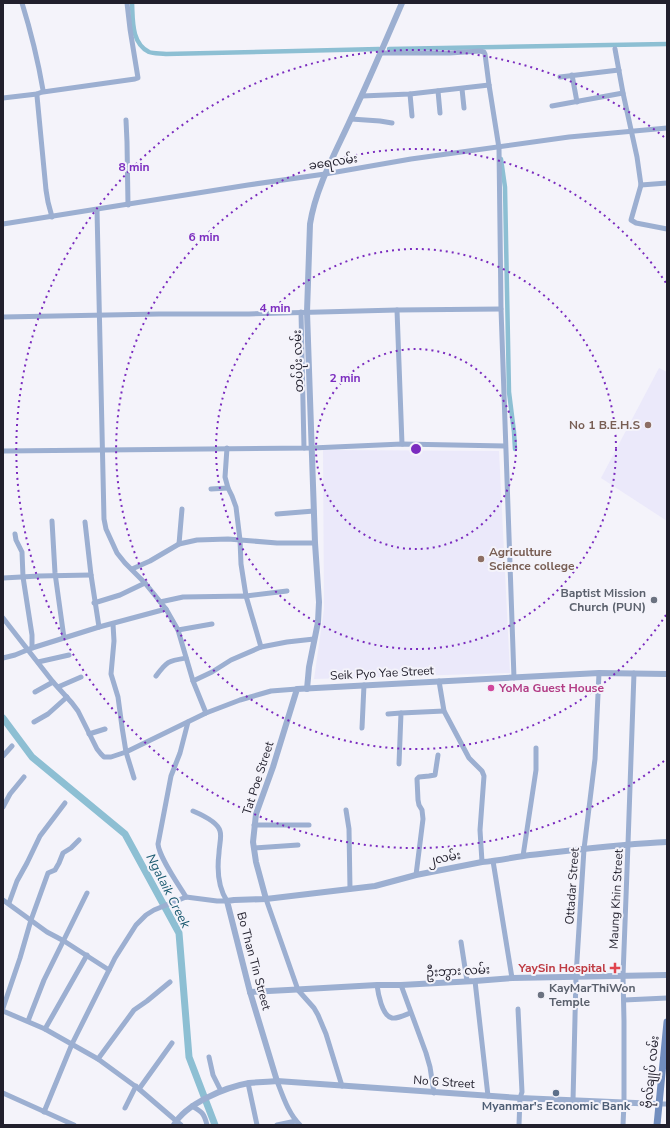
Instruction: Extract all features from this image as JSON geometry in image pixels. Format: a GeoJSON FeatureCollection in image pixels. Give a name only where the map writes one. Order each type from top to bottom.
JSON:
{"type":"FeatureCollection","features":[{"type":"Feature","properties":{"kind":"main road","name":"ဗိုလ်ချုပ် လမ်း"},"geometry":{"type":"LineString","coordinates":[[657,1125],[658,1104],[666,1049],[667,1022]]}},
{"type":"Feature","properties":{"kind":"street"},"geometry":{"type":"LineString","coordinates":[[22,3],[40,72],[46,190],[52,217]]}},
{"type":"Feature","properties":{"kind":"street"},"geometry":{"type":"LineString","coordinates":[[3,98],[138,78],[127,3]]}},
{"type":"Feature","properties":{"kind":"street","name":"တပ်ပိုး လမ်း"},"geometry":{"type":"LineString","coordinates":[[307,689],[309,667],[318,622],[319,602],[314,543],[312,448],[304,312],[310,224],[312,210],[325,174],[362,96],[402,3]]}},
{"type":"Feature","properties":{"kind":"street"},"geometry":{"type":"LineString","coordinates":[[615,49],[623,93],[638,158],[641,184],[631,220],[636,223],[667,229]]}},
{"type":"Feature","properties":{"kind":"street"},"geometry":{"type":"LineString","coordinates":[[380,53],[483,52],[485,54],[499,148],[501,309],[514,678]]}},
{"type":"Feature","properties":{"kind":"street"},"geometry":{"type":"LineString","coordinates":[[560,77],[619,70]]}},
{"type":"Feature","properties":{"kind":"street"},"geometry":{"type":"LineString","coordinates":[[572,76],[577,102]]}},
{"type":"Feature","properties":{"kind":"street"},"geometry":{"type":"LineString","coordinates":[[362,96],[410,94],[489,85]]}},
{"type":"Feature","properties":{"kind":"street"},"geometry":{"type":"LineString","coordinates":[[462,89],[464,108]]}},
{"type":"Feature","properties":{"kind":"street"},"geometry":{"type":"LineString","coordinates":[[438,91],[440,113]]}},
{"type":"Feature","properties":{"kind":"street"},"geometry":{"type":"LineString","coordinates":[[552,106],[623,93]]}},
{"type":"Feature","properties":{"kind":"street"},"geometry":{"type":"LineString","coordinates":[[410,94],[412,116]]}},
{"type":"Feature","properties":{"kind":"street"},"geometry":{"type":"LineString","coordinates":[[351,119],[392,123]]}},
{"type":"Feature","properties":{"kind":"street"},"geometry":{"type":"LineString","coordinates":[[126,120],[128,204]]}},
{"type":"Feature","properties":{"kind":"street","name":"ခရေလမ်း"},"geometry":{"type":"LineString","coordinates":[[3,224],[325,174],[411,159],[499,148],[569,137],[631,130],[667,128]]}},
{"type":"Feature","properties":{"kind":"street"},"geometry":{"type":"LineString","coordinates":[[641,184],[667,183]]}},
{"type":"Feature","properties":{"kind":"street"},"geometry":{"type":"LineString","coordinates":[[97,210],[102,450],[104,519],[106,529],[117,553],[145,583],[166,609],[178,630],[192,681],[206,713]]}},
{"type":"Feature","properties":{"kind":"street"},"geometry":{"type":"LineString","coordinates":[[3,317],[501,309]]}},
{"type":"Feature","properties":{"kind":"street"},"geometry":{"type":"LineString","coordinates":[[397,310],[402,444]]}},
{"type":"Feature","properties":{"kind":"street"},"geometry":{"type":"LineString","coordinates":[[304,312],[304,448]]}},
{"type":"Feature","properties":{"kind":"street"},"geometry":{"type":"LineString","coordinates":[[3,451],[312,448],[402,444],[505,446]]}},
{"type":"Feature","properties":{"kind":"street"},"geometry":{"type":"LineString","coordinates":[[226,448],[225,477],[236,507],[241,564],[246,596],[261,647]]}},
{"type":"Feature","properties":{"kind":"street"},"geometry":{"type":"LineString","coordinates":[[211,489],[228,488]]}},
{"type":"Feature","properties":{"kind":"street"},"geometry":{"type":"LineString","coordinates":[[179,544],[182,509]]}},
{"type":"Feature","properties":{"kind":"street"},"geometry":{"type":"LineString","coordinates":[[277,514],[314,511]]}},
{"type":"Feature","properties":{"kind":"street"},"geometry":{"type":"LineString","coordinates":[[52,521],[55,573],[64,638]]}},
{"type":"Feature","properties":{"kind":"street"},"geometry":{"type":"LineString","coordinates":[[85,522],[94,604],[99,627]]}},
{"type":"Feature","properties":{"kind":"street"},"geometry":{"type":"LineString","coordinates":[[15,534],[16,540],[22,552],[23,577],[32,635],[30,649]]}},
{"type":"Feature","properties":{"kind":"street"},"geometry":{"type":"LineString","coordinates":[[132,569],[150,561],[179,544],[197,540],[228,539],[278,543],[314,543]]}},
{"type":"Feature","properties":{"kind":"street"},"geometry":{"type":"LineString","coordinates":[[3,578],[91,575]]}},
{"type":"Feature","properties":{"kind":"street"},"geometry":{"type":"LineString","coordinates":[[94,604],[120,595],[145,583]]}},
{"type":"Feature","properties":{"kind":"street"},"geometry":{"type":"LineString","coordinates":[[160,602],[183,597],[246,596],[287,591]]}},
{"type":"Feature","properties":{"kind":"street"},"geometry":{"type":"LineString","coordinates":[[3,658],[99,627],[166,609]]}},
{"type":"Feature","properties":{"kind":"street"},"geometry":{"type":"LineString","coordinates":[[3,618],[30,649],[53,682],[78,711],[89,734],[105,729]]}},
{"type":"Feature","properties":{"kind":"street"},"geometry":{"type":"LineString","coordinates":[[113,624],[114,641],[111,674],[118,697],[126,752],[134,778]]}},
{"type":"Feature","properties":{"kind":"street"},"geometry":{"type":"LineString","coordinates":[[178,630],[212,624]]}},
{"type":"Feature","properties":{"kind":"street"},"geometry":{"type":"LineString","coordinates":[[192,681],[212,672],[231,660],[261,647],[314,639]]}},
{"type":"Feature","properties":{"kind":"street"},"geometry":{"type":"LineString","coordinates":[[38,662],[69,655]]}},
{"type":"Feature","properties":{"kind":"street"},"geometry":{"type":"LineString","coordinates":[[156,676],[165,664],[170,661],[186,658]]}},
{"type":"Feature","properties":{"kind":"street","name":"Seik Pyo Yae Street"},"geometry":{"type":"LineString","coordinates":[[89,734],[101,754],[111,757],[126,752],[206,713],[240,700],[271,691],[599,673],[667,674]]}},
{"type":"Feature","properties":{"kind":"street","name":"Ottadar Street"},"geometry":{"type":"LineString","coordinates":[[573,1101],[576,976],[584,849],[595,759],[599,673]]}},
{"type":"Feature","properties":{"kind":"street","name":"Maung Khin Street"},"geometry":{"type":"LineString","coordinates":[[623,1125],[623,976],[634,673]]}},
{"type":"Feature","properties":{"kind":"street"},"geometry":{"type":"LineString","coordinates":[[58,687],[81,677]]}},
{"type":"Feature","properties":{"kind":"street"},"geometry":{"type":"LineString","coordinates":[[439,681],[444,711],[469,758],[482,771],[484,776],[480,830],[482,862]]}},
{"type":"Feature","properties":{"kind":"street"},"geometry":{"type":"LineString","coordinates":[[35,692],[53,682]]}},
{"type":"Feature","properties":{"kind":"street"},"geometry":{"type":"LineString","coordinates":[[362,728],[364,685]]}},
{"type":"Feature","properties":{"kind":"street","name":"Tat Poe Street"},"geometry":{"type":"LineString","coordinates":[[266,899],[256,862],[253,842],[254,825],[256,814],[273,767],[296,689]]}},
{"type":"Feature","properties":{"kind":"street"},"geometry":{"type":"LineString","coordinates":[[34,722],[48,714],[68,698]]}},
{"type":"Feature","properties":{"kind":"street"},"geometry":{"type":"LineString","coordinates":[[388,714],[444,711]]}},
{"type":"Feature","properties":{"kind":"street"},"geometry":{"type":"LineString","coordinates":[[399,764],[401,714]]}},
{"type":"Feature","properties":{"kind":"street"},"geometry":{"type":"LineString","coordinates":[[184,898],[158,848],[158,844],[171,776],[180,753],[188,722]]}},
{"type":"Feature","properties":{"kind":"street"},"geometry":{"type":"LineString","coordinates":[[3,756],[12,746]]}},
{"type":"Feature","properties":{"kind":"street"},"geometry":{"type":"LineString","coordinates":[[523,856],[536,770],[536,748]]}},
{"type":"Feature","properties":{"kind":"street"},"geometry":{"type":"LineString","coordinates":[[416,875],[423,819],[422,810],[418,800],[417,779],[419,777],[435,775],[438,755]]}},
{"type":"Feature","properties":{"kind":"street"},"geometry":{"type":"LineString","coordinates":[[3,807],[10,794],[24,777]]}},
{"type":"Feature","properties":{"kind":"street"},"geometry":{"type":"LineString","coordinates":[[9,903],[17,881],[40,836],[65,803]]}},
{"type":"Feature","properties":{"kind":"street"},"geometry":{"type":"LineString","coordinates":[[346,810],[349,829],[350,889]]}},
{"type":"Feature","properties":{"kind":"street","name":"Bo Than Tin Street"},"geometry":{"type":"LineString","coordinates":[[193,811],[211,820],[220,829],[217,864],[220,886],[227,901],[250,992],[277,1081],[288,1106],[298,1123]]}},
{"type":"Feature","properties":{"kind":"street"},"geometry":{"type":"LineString","coordinates":[[254,825],[309,825]]}},
{"type":"Feature","properties":{"kind":"street"},"geometry":{"type":"LineString","coordinates":[[3,1008],[31,920],[48,873],[55,870],[63,853],[79,840]]}},
{"type":"Feature","properties":{"kind":"street","name":"၂လမ်း"},"geometry":{"type":"LineString","coordinates":[[227,901],[266,899],[375,886],[416,875],[482,862],[523,856],[628,844],[667,842]]}},
{"type":"Feature","properties":{"kind":"street"},"geometry":{"type":"LineString","coordinates":[[254,848],[298,845]]}},
{"type":"Feature","properties":{"kind":"street"},"geometry":{"type":"LineString","coordinates":[[493,861],[512,978]]}},
{"type":"Feature","properties":{"kind":"street"},"geometry":{"type":"LineString","coordinates":[[28,1022],[44,980],[87,893]]}},
{"type":"Feature","properties":{"kind":"street"},"geometry":{"type":"LineString","coordinates":[[44,1112],[72,1044],[115,958],[136,925],[146,915],[154,910],[184,898],[217,902],[227,901]]}},
{"type":"Feature","properties":{"kind":"street"},"geometry":{"type":"LineString","coordinates":[[266,899],[298,990],[314,1008],[326,1034],[342,1086]]}},
{"type":"Feature","properties":{"kind":"street"},"geometry":{"type":"LineString","coordinates":[[3,900],[47,932],[87,955],[109,970]]}},
{"type":"Feature","properties":{"kind":"street"},"geometry":{"type":"LineString","coordinates":[[461,942],[467,981]]}},
{"type":"Feature","properties":{"kind":"street"},"geometry":{"type":"LineString","coordinates":[[45,1029],[87,955]]}},
{"type":"Feature","properties":{"kind":"street","name":"ဦးဘွား လမ်း"},"geometry":{"type":"LineString","coordinates":[[250,992],[512,978],[667,975]]}},
{"type":"Feature","properties":{"kind":"street"},"geometry":{"type":"LineString","coordinates":[[475,981],[488,1096]]}},
{"type":"Feature","properties":{"kind":"street"},"geometry":{"type":"LineString","coordinates":[[98,1059],[134,1010],[148,1001],[170,982]]}},
{"type":"Feature","properties":{"kind":"street"},"geometry":{"type":"LineString","coordinates":[[377,985],[381,1004],[389,1017],[393,1018],[410,1013]]}},
{"type":"Feature","properties":{"kind":"street"},"geometry":{"type":"LineString","coordinates":[[401,985],[410,1013],[426,1053],[434,1093]]}},
{"type":"Feature","properties":{"kind":"street"},"geometry":{"type":"LineString","coordinates":[[624,1000],[667,998]]}},
{"type":"Feature","properties":{"kind":"street"},"geometry":{"type":"LineString","coordinates":[[518,1009],[522,1092],[520,1098],[519,1125]]}},
{"type":"Feature","properties":{"kind":"street"},"geometry":{"type":"LineString","coordinates":[[3,1011],[45,1029],[98,1059],[138,1088],[175,1123],[181,1125]]}},
{"type":"Feature","properties":{"kind":"street"},"geometry":{"type":"LineString","coordinates":[[125,1108],[172,1043]]}},
{"type":"Feature","properties":{"kind":"street"},"geometry":{"type":"LineString","coordinates":[[209,1057],[213,1075],[221,1091]]}},
{"type":"Feature","properties":{"kind":"street","name":"No 6 Street"},"geometry":{"type":"LineString","coordinates":[[175,1123],[192,1106],[221,1091],[248,1083],[277,1081],[434,1093],[573,1101],[667,1104]]}},
{"type":"Feature","properties":{"kind":"street"},"geometry":{"type":"LineString","coordinates":[[248,1083],[257,1125]]}},
{"type":"Feature","properties":{"kind":"street"},"geometry":{"type":"LineString","coordinates":[[3,1093],[74,1125]]}},
{"type":"Feature","properties":{"kind":"street"},"geometry":{"type":"LineString","coordinates":[[192,1106],[202,1112],[207,1125]]}},
{"type":"Feature","properties":{"kind":"street"},"geometry":{"type":"LineString","coordinates":[[278,1125],[298,1123]]}},
{"type":"Feature","properties":{"kind":"shaded area","name":"No 1 B.E.H.S"},"geometry":{"type":"Polygon","coordinates":[[[659,368],[667,372],[667,521],[601,478],[659,368]]]}},
{"type":"Feature","properties":{"kind":"shaded area","name":"Agriculture Science college"},"geometry":{"type":"Polygon","coordinates":[[[323,450],[499,451],[510,673],[314,679],[324,609],[323,450]]]}},
{"type":"Feature","properties":{"kind":"waterway"},"geometry":{"type":"LineString","coordinates":[[132,3],[133,24],[136,37],[143,48],[153,53],[166,54],[379,49]]}},
{"type":"Feature","properties":{"kind":"waterway"},"geometry":{"type":"LineString","coordinates":[[389,49],[667,44]]}},
{"type":"Feature","properties":{"kind":"waterway"},"geometry":{"type":"LineString","coordinates":[[501,159],[505,187],[509,392],[515,449]]}},
{"type":"Feature","properties":{"kind":"waterway","name":"Ngalaik Creek"},"geometry":{"type":"LineString","coordinates":[[3,718],[32,757],[125,834],[179,933],[189,1057],[215,1125]]}},
{"type":"Feature","properties":{"kind":"place","name":"No 1 B.E.H.S"},"geometry":{"type":"Point","coordinates":[648,425]}},
{"type":"Feature","properties":{"kind":"place","name":"Agriculture Science college"},"geometry":{"type":"Point","coordinates":[481,559]}},
{"type":"Feature","properties":{"kind":"place","name":"Baptist Mission Church (PUN)"},"geometry":{"type":"Point","coordinates":[654,600]}},
{"type":"Feature","properties":{"kind":"place","name":"YoMa Guest House"},"geometry":{"type":"Point","coordinates":[491,688]}},
{"type":"Feature","properties":{"kind":"place","name":"YaySin Hospital"},"geometry":{"type":"Point","coordinates":[615,968]}},
{"type":"Feature","properties":{"kind":"place","name":"KayMarThiWon Temple"},"geometry":{"type":"Point","coordinates":[541,995]}},
{"type":"Feature","properties":{"kind":"place","name":"Myanmar's Economic Bank"},"geometry":{"type":"Point","coordinates":[556,1093]}}]}
